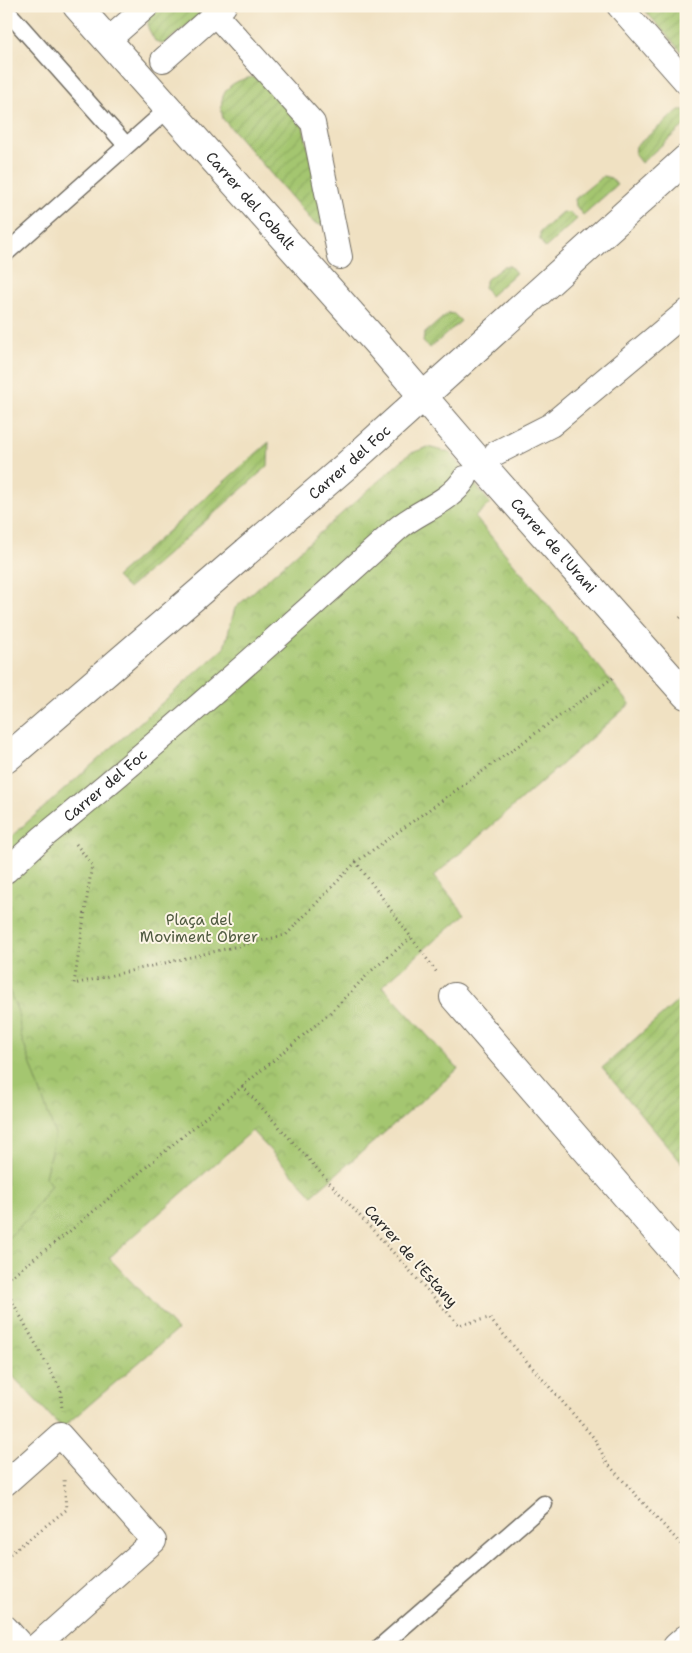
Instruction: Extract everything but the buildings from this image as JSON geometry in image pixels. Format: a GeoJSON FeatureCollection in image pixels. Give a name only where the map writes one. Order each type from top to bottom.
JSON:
{"type":"FeatureCollection","features":[{"type":"Feature","properties":{"kind":"street","name":"Carrer del Cobalt"},"geometry":{"type":"LineString","coordinates":[[76,6],[371,337],[422,397]]}},
{"type":"Feature","properties":{"kind":"street"},"geometry":{"type":"LineString","coordinates":[[107,41],[147,6]]}},
{"type":"Feature","properties":{"kind":"street"},"geometry":{"type":"LineString","coordinates":[[619,6],[686,82]]}},
{"type":"Feature","properties":{"kind":"street"},"geometry":{"type":"LineString","coordinates":[[163,60],[220,10],[313,123],[340,256]]}},
{"type":"Feature","properties":{"kind":"street","name":"Carrer del Foc"},"geometry":{"type":"LineString","coordinates":[[6,759],[346,466],[686,159]]}},
{"type":"Feature","properties":{"kind":"street"},"geometry":{"type":"LineString","coordinates":[[502,449],[550,425],[686,312]]}},
{"type":"Feature","properties":{"kind":"street","name":"Carrer de l'Urani"},"geometry":{"type":"LineString","coordinates":[[422,397],[686,694]]}},
{"type":"Feature","properties":{"kind":"street","name":"Carrer del Foc"},"geometry":{"type":"LineString","coordinates":[[6,871],[284,632],[400,527],[462,484]]}},
{"type":"Feature","properties":{"kind":"street"},"geometry":{"type":"LineString","coordinates":[[454,997],[686,1265]]}},
{"type":"Feature","properties":{"kind":"street"},"geometry":{"type":"LineString","coordinates":[[6,1483],[60,1435],[154,1541],[35,1647]]}},
{"type":"Feature","properties":{"kind":"street"},"geometry":{"type":"LineString","coordinates":[[6,1628],[23,1647]]}},
{"type":"Feature","properties":{"kind":"street"},"geometry":{"type":"LineString","coordinates":[[677,1647],[686,1639]]}},
{"type":"Feature","properties":{"kind":"lane"},"geometry":{"type":"LineString","coordinates":[[6,10],[126,145]]}},
{"type":"Feature","properties":{"kind":"lane"},"geometry":{"type":"LineString","coordinates":[[6,253],[168,109]]}},
{"type":"Feature","properties":{"kind":"lane"},"geometry":{"type":"LineString","coordinates":[[380,1647],[544,1504]]}},
{"type":"Feature","properties":{"kind":"path"},"geometry":{"type":"LineString","coordinates":[[680,618],[686,612]]}},
{"type":"Feature","properties":{"kind":"path"},"geometry":{"type":"LineString","coordinates":[[60,823],[92,865],[74,984],[286,935],[356,862],[614,676]]}},
{"type":"Feature","properties":{"kind":"path"},"geometry":{"type":"LineString","coordinates":[[356,862],[454,997]]}},
{"type":"Feature","properties":{"kind":"path"},"geometry":{"type":"LineString","coordinates":[[6,1280],[70,1230],[331,1012],[371,971],[411,938]]}},
{"type":"Feature","properties":{"kind":"path","name":"Carrer de l'Estany"},"geometry":{"type":"LineString","coordinates":[[242,1086],[459,1325],[489,1318],[594,1438],[607,1463],[686,1550]]}},
{"type":"Feature","properties":{"kind":"green space"},"geometry":{"type":"Polygon","coordinates":[[[162,6],[211,6],[164,44],[155,41],[148,28],[148,18],[162,6]]]}},
{"type":"Feature","properties":{"kind":"green space"},"geometry":{"type":"Polygon","coordinates":[[[641,6],[679,6],[686,14],[686,52],[681,51],[641,6]]]}},
{"type":"Feature","properties":{"kind":"green space"},"geometry":{"type":"Polygon","coordinates":[[[253,77],[267,83],[302,122],[325,220],[321,225],[314,223],[223,119],[222,102],[226,90],[237,82],[253,77]]]}},
{"type":"Feature","properties":{"kind":"green space"},"geometry":{"type":"Polygon","coordinates":[[[679,110],[686,110],[686,124],[641,163],[635,155],[636,146],[679,110]]]}},
{"type":"Feature","properties":{"kind":"green space"},"geometry":{"type":"Polygon","coordinates":[[[603,176],[611,178],[617,185],[583,215],[576,206],[575,199],[603,176]]]}},
{"type":"Feature","properties":{"kind":"green space"},"geometry":{"type":"Polygon","coordinates":[[[562,212],[570,213],[577,219],[545,248],[540,240],[540,232],[562,212]]]}},
{"type":"Feature","properties":{"kind":"green space"},"geometry":{"type":"Polygon","coordinates":[[[504,266],[510,266],[516,273],[490,296],[484,287],[486,280],[504,266]]]}},
{"type":"Feature","properties":{"kind":"green space"},"geometry":{"type":"Polygon","coordinates":[[[448,313],[454,314],[461,321],[430,348],[423,342],[424,334],[448,313]]]}},
{"type":"Feature","properties":{"kind":"green space"},"geometry":{"type":"Polygon","coordinates":[[[269,442],[268,466],[128,589],[116,577],[269,442]]]}},
{"type":"Feature","properties":{"kind":"green space","name":"Plaça del Moviment Obrer"},"geometry":{"type":"Polygon","coordinates":[[[428,447],[450,453],[490,503],[475,517],[630,704],[434,876],[465,914],[382,986],[458,1069],[312,1195],[252,1131],[109,1258],[177,1330],[62,1428],[6,1369],[6,841],[224,648],[235,608],[409,454],[428,447]]]}},
{"type":"Feature","properties":{"kind":"green space"},"geometry":{"type":"Polygon","coordinates":[[[7,986],[18,1012],[21,1036],[55,1134],[45,1177],[51,1185],[28,1218],[6,1240],[7,986]]]}},
{"type":"Feature","properties":{"kind":"green space"},"geometry":{"type":"Polygon","coordinates":[[[686,994],[686,1168],[602,1068],[686,994]]]}}]}
